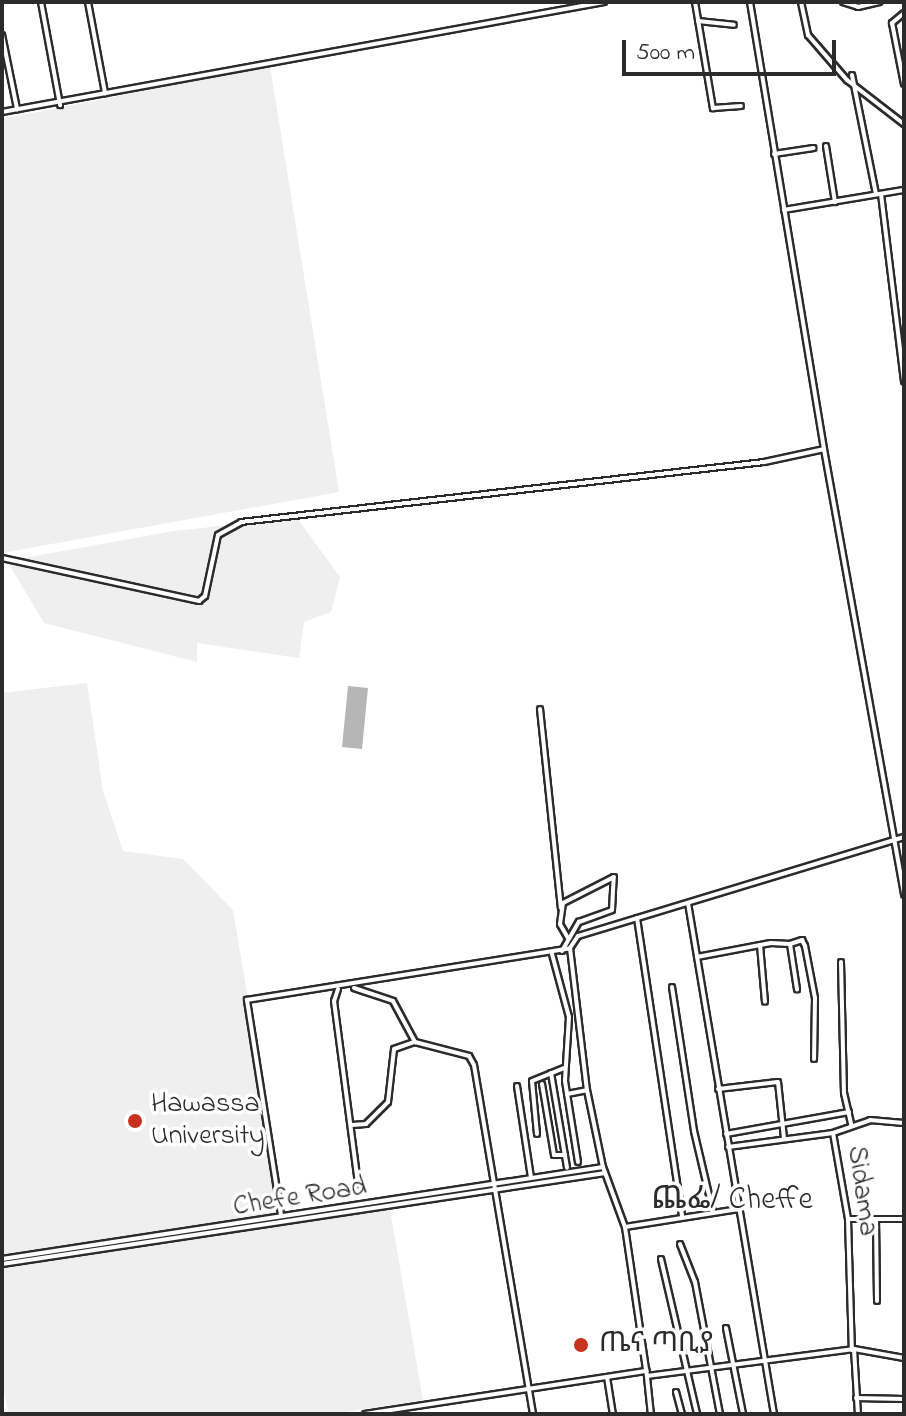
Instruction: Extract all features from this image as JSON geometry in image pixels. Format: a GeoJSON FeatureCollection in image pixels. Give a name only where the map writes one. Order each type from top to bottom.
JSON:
{"type":"FeatureCollection","features":[{"type":"Feature","properties":{"kind":"street"},"geometry":{"type":"LineString","coordinates":[[41,2],[60,105]]}},
{"type":"Feature","properties":{"kind":"street"},"geometry":{"type":"LineString","coordinates":[[88,2],[105,93]]}},
{"type":"Feature","properties":{"kind":"street"},"geometry":{"type":"LineString","coordinates":[[2,112],[60,105],[105,93],[604,2]]}},
{"type":"Feature","properties":{"kind":"street"},"geometry":{"type":"LineString","coordinates":[[695,2],[713,108],[741,106]]}},
{"type":"Feature","properties":{"kind":"street"},"geometry":{"type":"LineString","coordinates":[[750,2],[824,449],[904,895]]}},
{"type":"Feature","properties":{"kind":"street"},"geometry":{"type":"LineString","coordinates":[[801,2],[805,32],[853,85],[904,124]]}},
{"type":"Feature","properties":{"kind":"street"},"geometry":{"type":"LineString","coordinates":[[843,2],[858,7],[879,2]]}},
{"type":"Feature","properties":{"kind":"street"},"geometry":{"type":"LineString","coordinates":[[904,13],[892,23],[904,84]]}},
{"type":"Feature","properties":{"kind":"street"},"geometry":{"type":"LineString","coordinates":[[698,21],[734,25]]}},
{"type":"Feature","properties":{"kind":"street"},"geometry":{"type":"LineString","coordinates":[[2,35],[17,109]]}},
{"type":"Feature","properties":{"kind":"street"},"geometry":{"type":"LineString","coordinates":[[852,75],[879,194],[904,382]]}},
{"type":"Feature","properties":{"kind":"street"},"geometry":{"type":"LineString","coordinates":[[826,146],[835,202]]}},
{"type":"Feature","properties":{"kind":"street"},"geometry":{"type":"LineString","coordinates":[[774,154],[814,148]]}},
{"type":"Feature","properties":{"kind":"street"},"geometry":{"type":"LineString","coordinates":[[784,210],[904,190]]}},
{"type":"Feature","properties":{"kind":"street"},"geometry":{"type":"LineString","coordinates":[[2,558],[199,601],[205,596],[218,535],[241,522],[764,462],[824,449]]}},
{"type":"Feature","properties":{"kind":"street"},"geometry":{"type":"LineString","coordinates":[[540,709],[561,908],[560,924],[568,938]]}},
{"type":"Feature","properties":{"kind":"street"},"geometry":{"type":"LineString","coordinates":[[281,1216],[247,1000],[338,989],[552,954],[570,948],[578,936],[904,837]]}},
{"type":"Feature","properties":{"kind":"street"},"geometry":{"type":"LineString","coordinates":[[561,908],[566,899],[603,886],[614,877],[612,910],[579,922],[562,951]]}},
{"type":"Feature","properties":{"kind":"street"},"geometry":{"type":"LineString","coordinates":[[688,903],[774,1414]]}},
{"type":"Feature","properties":{"kind":"street"},"geometry":{"type":"LineString","coordinates":[[637,918],[682,1217]]}},
{"type":"Feature","properties":{"kind":"street"},"geometry":{"type":"LineString","coordinates":[[697,957],[802,940],[815,998],[814,1059]]}},
{"type":"Feature","properties":{"kind":"street"},"geometry":{"type":"LineString","coordinates":[[790,944],[797,989]]}},
{"type":"Feature","properties":{"kind":"street"},"geometry":{"type":"LineString","coordinates":[[760,945],[765,1002]]}},
{"type":"Feature","properties":{"kind":"street"},"geometry":{"type":"LineString","coordinates":[[570,948],[587,1090],[604,1170],[625,1227],[651,1414]]}},
{"type":"Feature","properties":{"kind":"street"},"geometry":{"type":"LineString","coordinates":[[552,954],[569,1017],[564,1068],[578,1162]]}},
{"type":"Feature","properties":{"kind":"street"},"geometry":{"type":"LineString","coordinates":[[841,962],[842,1073],[851,1124]]}},
{"type":"Feature","properties":{"kind":"street"},"geometry":{"type":"LineString","coordinates":[[348,987],[377,991],[393,1001],[415,1042]]}},
{"type":"Feature","properties":{"kind":"street"},"geometry":{"type":"LineString","coordinates":[[672,987],[694,1131],[713,1212]]}},
{"type":"Feature","properties":{"kind":"street"},"geometry":{"type":"LineString","coordinates":[[338,989],[334,1001],[358,1184]]}},
{"type":"Feature","properties":{"kind":"street"},"geometry":{"type":"LineString","coordinates":[[352,1125],[366,1124],[388,1102],[394,1049],[415,1042],[470,1057],[496,1186],[533,1414]]}},
{"type":"Feature","properties":{"kind":"street"},"geometry":{"type":"LineString","coordinates":[[537,1134],[530,1084],[564,1068]]}},
{"type":"Feature","properties":{"kind":"street"},"geometry":{"type":"LineString","coordinates":[[551,1073],[567,1168]]}},
{"type":"Feature","properties":{"kind":"street"},"geometry":{"type":"LineString","coordinates":[[718,1089],[778,1082],[784,1138]]}},
{"type":"Feature","properties":{"kind":"street"},"geometry":{"type":"LineString","coordinates":[[542,1084],[554,1155],[565,1155]]}},
{"type":"Feature","properties":{"kind":"street"},"geometry":{"type":"LineString","coordinates":[[517,1086],[531,1181]]}},
{"type":"Feature","properties":{"kind":"street"},"geometry":{"type":"LineString","coordinates":[[567,1094],[587,1090]]}},
{"type":"Feature","properties":{"kind":"street"},"geometry":{"type":"LineString","coordinates":[[726,1134],[849,1112]]}},
{"type":"Feature","properties":{"kind":"street"},"geometry":{"type":"LineString","coordinates":[[728,1147],[833,1133],[851,1124],[904,1123]]}},
{"type":"Feature","properties":{"kind":"street","name":"Sidama"},"geometry":{"type":"LineString","coordinates":[[833,1133],[848,1219],[858,1414]]}},
{"type":"Feature","properties":{"kind":"street","name":"Chefe Road"},"geometry":{"type":"LineString","coordinates":[[2,1261],[281,1216],[604,1170]]}},
{"type":"Feature","properties":{"kind":"street","name":"Chefe Road"},"geometry":{"type":"LineString","coordinates":[[2,1261],[496,1186]]}},
{"type":"Feature","properties":{"kind":"street"},"geometry":{"type":"LineString","coordinates":[[625,1227],[739,1209]]}},
{"type":"Feature","properties":{"kind":"street"},"geometry":{"type":"LineString","coordinates":[[848,1219],[904,1219]]}},
{"type":"Feature","properties":{"kind":"street"},"geometry":{"type":"LineString","coordinates":[[876,1219],[877,1301]]}},
{"type":"Feature","properties":{"kind":"street"},"geometry":{"type":"LineString","coordinates":[[680,1244],[695,1282],[708,1368],[720,1414]]}},
{"type":"Feature","properties":{"kind":"street"},"geometry":{"type":"LineString","coordinates":[[661,1259],[697,1414]]}},
{"type":"Feature","properties":{"kind":"street"},"geometry":{"type":"LineString","coordinates":[[726,1328],[743,1414]]}},
{"type":"Feature","properties":{"kind":"street"},"geometry":{"type":"LineString","coordinates":[[365,1414],[607,1377],[647,1373],[686,1374],[763,1357],[853,1350],[904,1358]]}},
{"type":"Feature","properties":{"kind":"street"},"geometry":{"type":"LineString","coordinates":[[607,1377],[613,1414]]}},
{"type":"Feature","properties":{"kind":"street"},"geometry":{"type":"LineString","coordinates":[[676,1392],[682,1414]]}},
{"type":"Feature","properties":{"kind":"street"},"geometry":{"type":"LineString","coordinates":[[856,1398],[904,1399]]}},
{"type":"Feature","properties":{"kind":"street"},"geometry":{"type":"LineString","coordinates":[[414,1406],[415,1414]]}},
{"type":"Feature","properties":{"kind":"shaded area"},"geometry":{"type":"Polygon","coordinates":[[[270,66],[339,492],[2,553],[2,119],[270,66]]]}},
{"type":"Feature","properties":{"kind":"shaded area"},"geometry":{"type":"Polygon","coordinates":[[[297,518],[340,577],[331,612],[304,622],[299,658],[197,643],[197,662],[44,623],[7,561],[174,531],[297,518]]]}},
{"type":"Feature","properties":{"kind":"shaded area","name":"Hawassa University"},"geometry":{"type":"Polygon","coordinates":[[[87,683],[103,791],[123,851],[183,859],[233,910],[286,1225],[390,1210],[423,1400],[333,1414],[8,1414],[2,1378],[2,693],[87,683]]]}},
{"type":"Feature","properties":{"kind":"shaded area"},"geometry":{"type":"Polygon","coordinates":[[[348,686],[368,688],[362,749],[342,747],[348,686]]]}},
{"type":"Feature","properties":{"kind":"place","name":"Hawassa University"},"geometry":{"type":"Point","coordinates":[135,1121]}},
{"type":"Feature","properties":{"kind":"place","name":"ጤና ጣቢያ"},"geometry":{"type":"Point","coordinates":[581,1345]}},
{"type":"Feature","properties":{"kind":"district","name":"ጨፌ/ Cheffe"},"geometry":{"type":"Point","coordinates":[732,1201]}}]}
